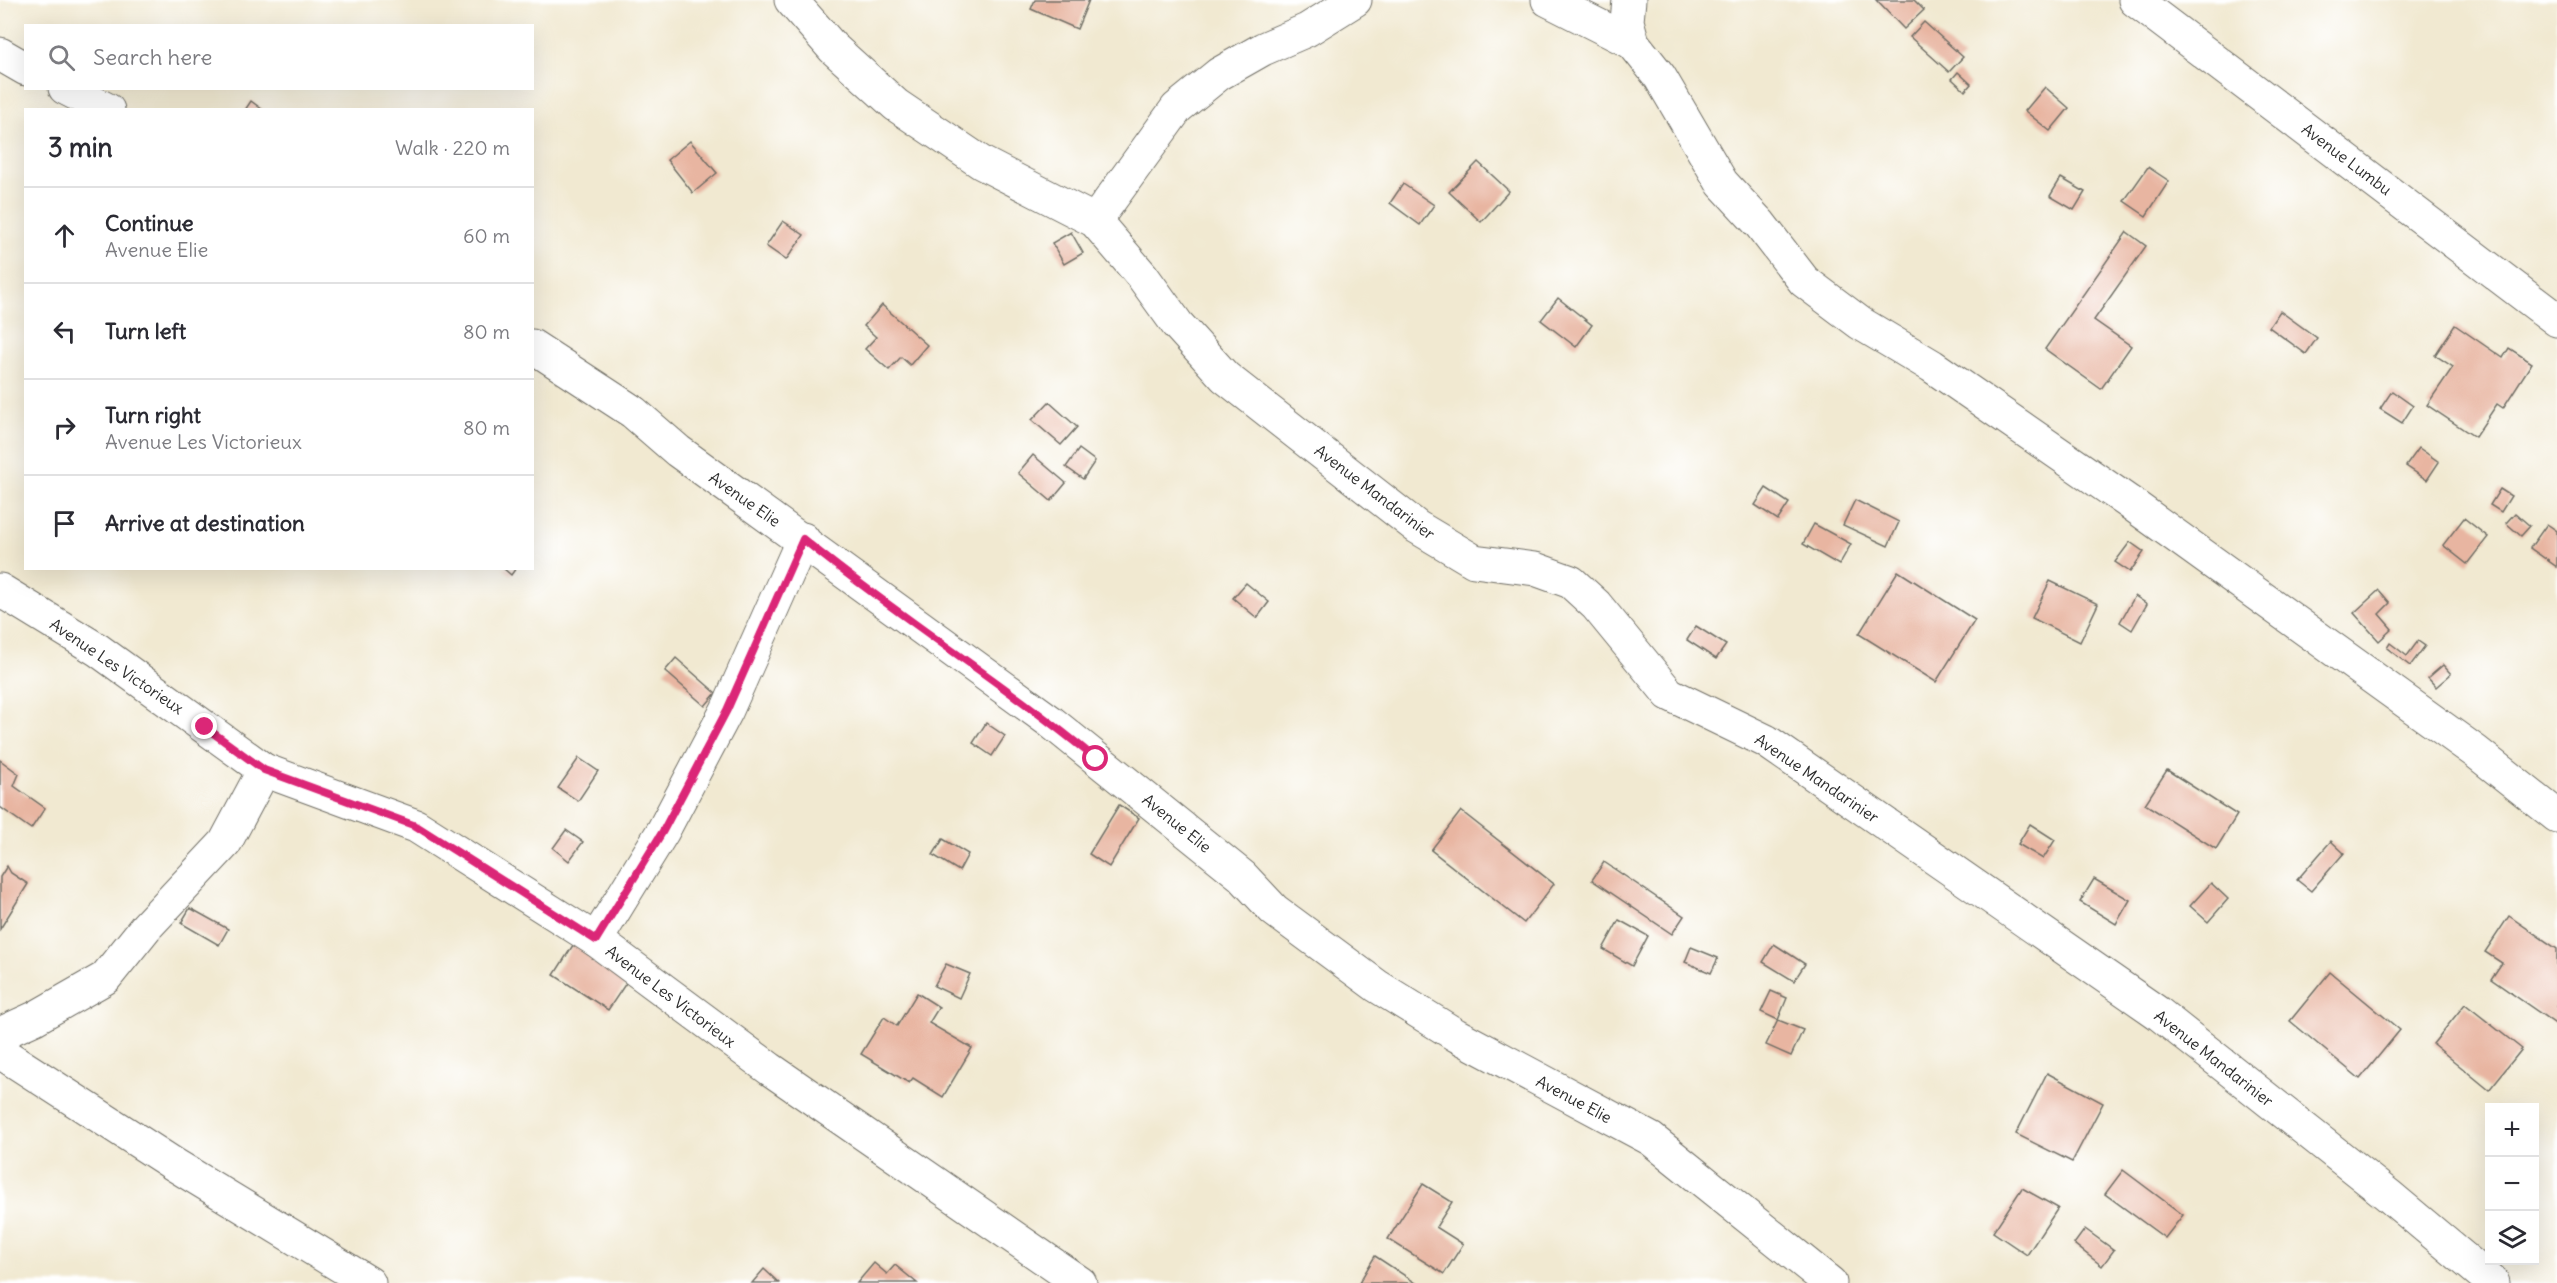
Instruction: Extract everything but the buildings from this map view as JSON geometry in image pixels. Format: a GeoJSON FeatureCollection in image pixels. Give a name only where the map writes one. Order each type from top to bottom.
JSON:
{"type":"FeatureCollection","features":[{"type":"Feature","properties":{"kind":"street","name":"Avenue Mandarinier"},"geometry":{"type":"LineString","coordinates":[[791,0],[833,48],[896,105],[982,164],[1095,221],[1143,277],[1177,324],[1225,377],[1418,527],[1474,561],[1535,569],[1571,582],[1596,605],[1670,694],[1766,741],[2158,1014],[2388,1195],[2493,1283]]}},
{"type":"Feature","properties":{"kind":"street"},"geometry":{"type":"LineString","coordinates":[[1095,221],[1177,108],[1219,74],[1263,49],[1307,30],[1355,0]]}},
{"type":"Feature","properties":{"kind":"street"},"geometry":{"type":"LineString","coordinates":[[1548,0],[1633,43]]}},
{"type":"Feature","properties":{"kind":"street"},"geometry":{"type":"LineString","coordinates":[[1629,0],[1627,21],[1633,43],[1660,77],[1722,183],[1760,224],[1804,281],[1860,323],[1932,366],[2133,505],[2476,752],[2557,816]]}},
{"type":"Feature","properties":{"kind":"street","name":"Avenue Lumbu"},"geometry":{"type":"LineString","coordinates":[[2135,0],[2557,320]]}},
{"type":"Feature","properties":{"kind":"street"},"geometry":{"type":"LineString","coordinates":[[0,54],[24,68]]}},
{"type":"Feature","properties":{"kind":"street"},"geometry":{"type":"LineString","coordinates":[[69,90],[104,108]]}},
{"type":"Feature","properties":{"kind":"street","name":"Avenue Elie"},"geometry":{"type":"LineString","coordinates":[[534,347],[633,412],[688,458],[803,539],[912,624],[1052,722],[1242,876],[1274,909],[1377,986],[1456,1035],[1651,1139],[1830,1283]]}},
{"type":"Feature","properties":{"kind":"street"},"geometry":{"type":"LineString","coordinates":[[596,940],[663,831],[727,710],[803,539]]}},
{"type":"Feature","properties":{"kind":"street","name":"Avenue Les Victorieux"},"geometry":{"type":"LineString","coordinates":[[0,590],[98,650],[264,770],[416,826],[596,940],[770,1069],[1080,1283]]}},
{"type":"Feature","properties":{"kind":"street"},"geometry":{"type":"LineString","coordinates":[[0,1034],[35,1018],[105,978],[146,927],[225,843],[264,770]]}},
{"type":"Feature","properties":{"kind":"street"},"geometry":{"type":"LineString","coordinates":[[0,1052],[175,1165],[369,1283]]}},
{"type":"Feature","properties":{"kind":"route"},"geometry":{"type":"LineString","coordinates":[[205,727],[264,770],[416,826],[596,940],[663,831],[727,710],[803,539],[912,624],[1052,722],[1096,759]]}}]}
